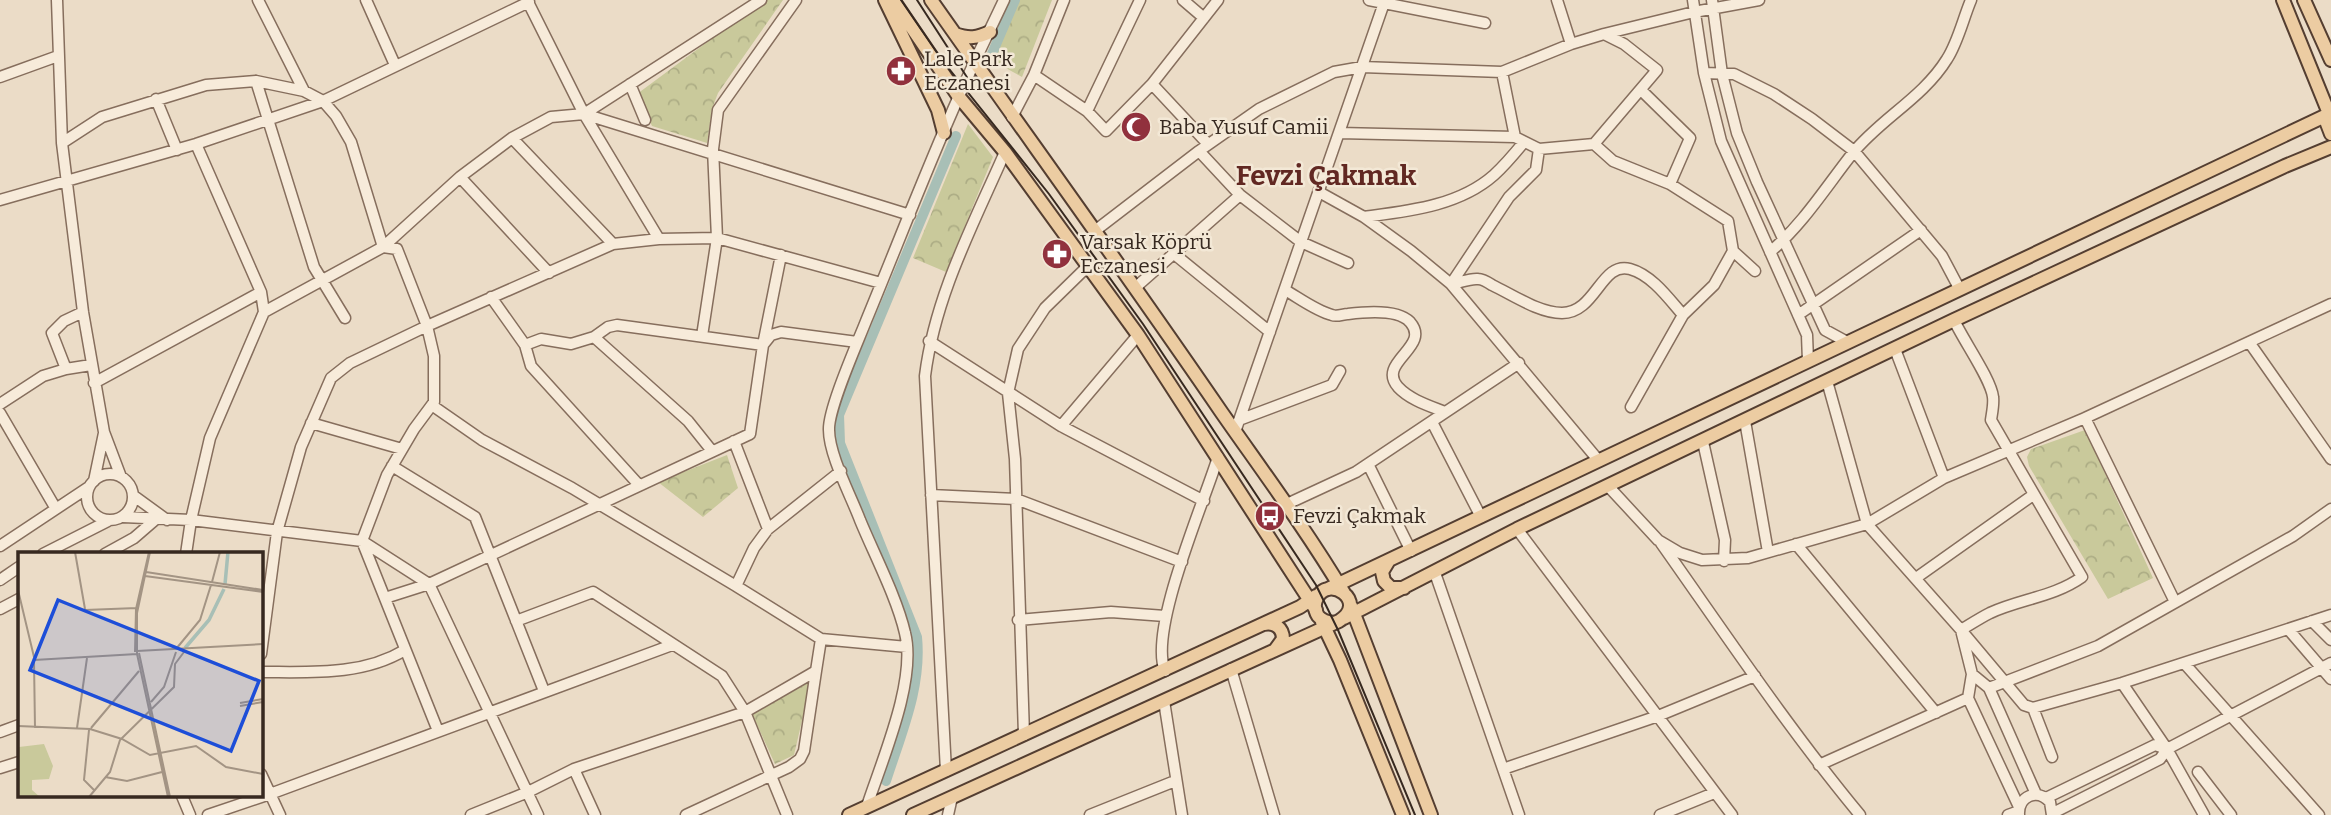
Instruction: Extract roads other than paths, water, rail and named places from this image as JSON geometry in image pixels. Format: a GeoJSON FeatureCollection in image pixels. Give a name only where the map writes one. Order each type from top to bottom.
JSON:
{"type":"FeatureCollection","features":[{"type":"Feature","properties":{"kind":"main road"},"geometry":{"type":"LineString","coordinates":[[886,0],[938,110],[944,133]]}},
{"type":"Feature","properties":{"kind":"main road"},"geometry":{"type":"LineString","coordinates":[[893,0],[959,97],[1005,152],[1138,335],[1219,457],[1332,606],[1340,660],[1403,815]]}},
{"type":"Feature","properties":{"kind":"main road"},"geometry":{"type":"LineString","coordinates":[[931,0],[1012,117],[1237,426],[1287,504],[1431,815]]}},
{"type":"Feature","properties":{"kind":"main road"},"geometry":{"type":"LineString","coordinates":[[2283,0],[2329,110],[2328,128],[2331,134]]}},
{"type":"Feature","properties":{"kind":"main road"},"geometry":{"type":"LineString","coordinates":[[2304,0],[2331,60]]}},
{"type":"Feature","properties":{"kind":"main road"},"geometry":{"type":"LineString","coordinates":[[955,34],[965,38],[978,38],[990,32]]}},
{"type":"Feature","properties":{"kind":"main road"},"geometry":{"type":"LineString","coordinates":[[913,815],[934,810],[952,797],[1275,651],[1392,561],[1411,551],[2329,110]]}},
{"type":"Feature","properties":{"kind":"main road"},"geometry":{"type":"LineString","coordinates":[[849,815],[866,811],[946,771],[1264,624],[1405,588],[1517,529],[1954,320],[2331,147]]}},
{"type":"Feature","properties":{"kind":"main road"},"geometry":{"type":"LineString","coordinates":[[1392,561],[1384,567],[1384,582],[1396,590],[1405,588]]}},
{"type":"Feature","properties":{"kind":"main road"},"geometry":{"type":"LineString","coordinates":[[1264,624],[1274,624],[1281,630],[1282,644],[1275,651]]}},
{"type":"Feature","properties":{"kind":"street"},"geometry":{"type":"LineString","coordinates":[[57,0],[62,143],[66,181],[91,365],[104,432],[121,477],[132,488],[134,496],[133,504],[123,516]]}},
{"type":"Feature","properties":{"kind":"street"},"geometry":{"type":"LineString","coordinates":[[258,0],[304,91]]}},
{"type":"Feature","properties":{"kind":"street"},"geometry":{"type":"LineString","coordinates":[[584,114],[761,0]]}},
{"type":"Feature","properties":{"kind":"street"},"geometry":{"type":"LineString","coordinates":[[702,336],[717,238],[714,153],[718,110],[796,0]]}},
{"type":"Feature","properties":{"kind":"street"},"geometry":{"type":"LineString","coordinates":[[866,811],[900,703],[908,663],[907,647],[901,620],[841,471],[828,429],[857,342],[959,97],[1004,0]]}},
{"type":"Feature","properties":{"kind":"street"},"geometry":{"type":"LineString","coordinates":[[1012,117],[1034,75],[1064,0]]}},
{"type":"Feature","properties":{"kind":"street"},"geometry":{"type":"LineString","coordinates":[[1087,111],[1140,0]]}},
{"type":"Feature","properties":{"kind":"street"},"geometry":{"type":"LineString","coordinates":[[1183,0],[1204,18]]}},
{"type":"Feature","properties":{"kind":"street"},"geometry":{"type":"LineString","coordinates":[[1034,75],[1087,111],[1106,131],[1152,84],[1219,0]]}},
{"type":"Feature","properties":{"kind":"street"},"geometry":{"type":"LineString","coordinates":[[1369,0],[1385,1],[1485,23]]}},
{"type":"Feature","properties":{"kind":"street"},"geometry":{"type":"LineString","coordinates":[[1557,0],[1571,44]]}},
{"type":"Feature","properties":{"kind":"street"},"geometry":{"type":"LineString","coordinates":[[1693,0],[1704,73],[1721,141],[1807,335],[1808,360]]}},
{"type":"Feature","properties":{"kind":"street"},"geometry":{"type":"LineString","coordinates":[[1096,230],[1208,144],[1259,109],[1334,72],[1362,67],[1502,72],[1571,44],[1604,34],[1694,12],[1713,4],[1759,0]]}},
{"type":"Feature","properties":{"kind":"street"},"geometry":{"type":"LineString","coordinates":[[1770,252],[1784,241],[1854,151],[1919,92],[1947,59],[1971,0]]}},
{"type":"Feature","properties":{"kind":"street"},"geometry":{"type":"LineString","coordinates":[[369,1],[395,65]]}},
{"type":"Feature","properties":{"kind":"street"},"geometry":{"type":"LineString","coordinates":[[0,200],[177,150],[323,102],[528,1],[584,114],[659,239]]}},
{"type":"Feature","properties":{"kind":"street"},"geometry":{"type":"LineString","coordinates":[[1237,426],[1385,1]]}},
{"type":"Feature","properties":{"kind":"street"},"geometry":{"type":"LineString","coordinates":[[1713,4],[1722,74],[1737,133],[1825,330],[1847,342]]}},
{"type":"Feature","properties":{"kind":"street"},"geometry":{"type":"LineString","coordinates":[[1594,145],[1657,70],[1624,44],[1604,34]]}},
{"type":"Feature","properties":{"kind":"street"},"geometry":{"type":"LineString","coordinates":[[0,77],[58,56]]}},
{"type":"Feature","properties":{"kind":"street"},"geometry":{"type":"LineString","coordinates":[[1502,72],[1520,140]]}},
{"type":"Feature","properties":{"kind":"street"},"geometry":{"type":"LineString","coordinates":[[1704,73],[1734,74],[1774,94],[1854,151],[1942,256],[1959,288]]}},
{"type":"Feature","properties":{"kind":"street"},"geometry":{"type":"LineString","coordinates":[[62,143],[102,117],[206,85],[256,81],[304,91],[323,102],[336,116],[351,142],[383,247]]}},
{"type":"Feature","properties":{"kind":"street"},"geometry":{"type":"LineString","coordinates":[[256,81],[314,267],[345,318]]}},
{"type":"Feature","properties":{"kind":"street"},"geometry":{"type":"LineString","coordinates":[[630,84],[645,120]]}},
{"type":"Feature","properties":{"kind":"street"},"geometry":{"type":"LineString","coordinates":[[1152,84],[1208,144]]}},
{"type":"Feature","properties":{"kind":"street"},"geometry":{"type":"LineString","coordinates":[[1641,90],[1690,138],[1670,184]]}},
{"type":"Feature","properties":{"kind":"street"},"geometry":{"type":"LineString","coordinates":[[156,99],[177,150]]}},
{"type":"Feature","properties":{"kind":"street"},"geometry":{"type":"LineString","coordinates":[[264,313],[383,247],[460,177],[512,138],[551,117],[584,114],[910,215]]}},
{"type":"Feature","properties":{"kind":"street"},"geometry":{"type":"LineString","coordinates":[[1339,134],[1520,140],[1539,149],[1594,145],[1613,161],[1670,184],[1728,221],[1733,251],[1755,271]]}},
{"type":"Feature","properties":{"kind":"street"},"geometry":{"type":"LineString","coordinates":[[512,138],[613,243]]}},
{"type":"Feature","properties":{"kind":"street"},"geometry":{"type":"LineString","coordinates":[[1364,217],[1415,210],[1447,202],[1472,190],[1494,175],[1520,140]]}},
{"type":"Feature","properties":{"kind":"street"},"geometry":{"type":"LineString","coordinates":[[186,552],[210,438],[264,313],[261,292],[196,144]]}},
{"type":"Feature","properties":{"kind":"street"},"geometry":{"type":"LineString","coordinates":[[1451,284],[1509,197],[1536,170],[1539,149]]}},
{"type":"Feature","properties":{"kind":"street"},"geometry":{"type":"LineString","coordinates":[[1199,151],[1240,195],[1301,242],[1348,263]]}},
{"type":"Feature","properties":{"kind":"street"},"geometry":{"type":"LineString","coordinates":[[946,771],[925,376],[929,341],[945,288],[1005,152]]}},
{"type":"Feature","properties":{"kind":"street"},"geometry":{"type":"LineString","coordinates":[[460,177],[549,273]]}},
{"type":"Feature","properties":{"kind":"street"},"geometry":{"type":"LineString","coordinates":[[1319,192],[1364,217],[1451,284],[1519,362],[1599,461]]}},
{"type":"Feature","properties":{"kind":"street"},"geometry":{"type":"LineString","coordinates":[[1136,287],[1240,195]]}},
{"type":"Feature","properties":{"kind":"street"},"geometry":{"type":"LineString","coordinates":[[1798,315],[1921,230]]}},
{"type":"Feature","properties":{"kind":"street"},"geometry":{"type":"LineString","coordinates":[[262,646],[277,531],[301,447],[331,378],[350,363],[613,243],[717,238],[881,284]]}},
{"type":"Feature","properties":{"kind":"street"},"geometry":{"type":"LineString","coordinates":[[383,247],[397,249],[427,326],[434,356],[433,406],[392,466],[362,541],[438,731]]}},
{"type":"Feature","properties":{"kind":"street"},"geometry":{"type":"LineString","coordinates":[[1631,407],[1683,315],[1714,285],[1733,251]]}},
{"type":"Feature","properties":{"kind":"street"},"geometry":{"type":"LineString","coordinates":[[1173,253],[1270,332]]}},
{"type":"Feature","properties":{"kind":"street"},"geometry":{"type":"LineString","coordinates":[[385,598],[429,584],[750,434],[763,345],[781,255]]}},
{"type":"Feature","properties":{"kind":"street"},"geometry":{"type":"LineString","coordinates":[[1024,735],[1018,620],[1016,499],[1009,393],[1018,349],[1045,308],[1088,265]]}},
{"type":"Feature","properties":{"kind":"street"},"geometry":{"type":"LineString","coordinates":[[1451,284],[1478,278],[1546,310],[1564,313],[1586,304],[1605,278],[1617,270],[1627,268],[1636,271],[1664,292],[1683,315]]}},
{"type":"Feature","properties":{"kind":"street"},"geometry":{"type":"LineString","coordinates":[[1285,290],[1334,316],[1362,313],[1401,316],[1411,323],[1414,341],[1412,347],[1395,365],[1396,383],[1417,400],[1445,412]]}},
{"type":"Feature","properties":{"kind":"street"},"geometry":{"type":"LineString","coordinates":[[94,383],[261,292]]}},
{"type":"Feature","properties":{"kind":"street"},"geometry":{"type":"LineString","coordinates":[[491,297],[526,345],[531,366],[639,485]]}},
{"type":"Feature","properties":{"kind":"street"},"geometry":{"type":"LineString","coordinates":[[1658,540],[1680,553],[1702,560],[1724,561],[1748,558],[1867,524],[1944,478],[2085,418],[2331,304]]}},
{"type":"Feature","properties":{"kind":"street"},"geometry":{"type":"LineString","coordinates":[[66,369],[52,333],[64,321],[83,312]]}},
{"type":"Feature","properties":{"kind":"street"},"geometry":{"type":"LineString","coordinates":[[1954,320],[1993,396],[1991,420],[2082,577],[2036,599],[1991,613],[1961,630]]}},
{"type":"Feature","properties":{"kind":"street"},"geometry":{"type":"LineString","coordinates":[[526,345],[541,339],[571,344],[594,337],[608,327],[617,325],[763,345]]}},
{"type":"Feature","properties":{"kind":"street"},"geometry":{"type":"LineString","coordinates":[[763,345],[771,335],[781,332],[857,342]]}},
{"type":"Feature","properties":{"kind":"street"},"geometry":{"type":"LineString","coordinates":[[1061,426],[1138,335]]}},
{"type":"Feature","properties":{"kind":"street"},"geometry":{"type":"LineString","coordinates":[[594,337],[688,421],[712,451]]}},
{"type":"Feature","properties":{"kind":"street"},"geometry":{"type":"LineString","coordinates":[[929,341],[1061,426],[1204,501]]}},
{"type":"Feature","properties":{"kind":"street"},"geometry":{"type":"LineString","coordinates":[[2249,342],[2331,459]]}},
{"type":"Feature","properties":{"kind":"street"},"geometry":{"type":"LineString","coordinates":[[1895,349],[1944,478]]}},
{"type":"Feature","properties":{"kind":"street"},"geometry":{"type":"LineString","coordinates":[[1287,504],[1356,472],[1519,362]]}},
{"type":"Feature","properties":{"kind":"street"},"geometry":{"type":"LineString","coordinates":[[0,404],[43,376],[91,365]]}},
{"type":"Feature","properties":{"kind":"street"},"geometry":{"type":"LineString","coordinates":[[1237,426],[1332,385],[1340,371]]}},
{"type":"Feature","properties":{"kind":"street"},"geometry":{"type":"LineString","coordinates":[[1827,381],[1867,524],[2024,705],[2033,708],[2122,682],[2331,615]]}},
{"type":"Feature","properties":{"kind":"street"},"geometry":{"type":"LineString","coordinates":[[433,406],[482,440],[572,488],[821,639],[907,647]]}},
{"type":"Feature","properties":{"kind":"street"},"geometry":{"type":"LineString","coordinates":[[0,413],[56,509]]}},
{"type":"Feature","properties":{"kind":"street"},"geometry":{"type":"LineString","coordinates":[[2085,418],[2175,602]]}},
{"type":"Feature","properties":{"kind":"street"},"geometry":{"type":"LineString","coordinates":[[1745,421],[1768,552]]}},
{"type":"Feature","properties":{"kind":"street"},"geometry":{"type":"LineString","coordinates":[[1432,422],[1481,517]]}},
{"type":"Feature","properties":{"kind":"street"},"geometry":{"type":"LineString","coordinates":[[311,423],[402,449]]}},
{"type":"Feature","properties":{"kind":"street"},"geometry":{"type":"LineString","coordinates":[[104,432],[87,501],[94,514],[108,521]]}},
{"type":"Feature","properties":{"kind":"street"},"geometry":{"type":"LineString","coordinates":[[734,441],[768,530]]}},
{"type":"Feature","properties":{"kind":"street"},"geometry":{"type":"LineString","coordinates":[[1703,442],[1725,540],[1724,561]]}},
{"type":"Feature","properties":{"kind":"street"},"geometry":{"type":"LineString","coordinates":[[1165,671],[1161,662],[1165,616],[1219,457]]}},
{"type":"Feature","properties":{"kind":"street"},"geometry":{"type":"LineString","coordinates":[[1368,464],[1411,551]]}},
{"type":"Feature","properties":{"kind":"street"},"geometry":{"type":"LineString","coordinates":[[392,466],[475,517],[544,691]]}},
{"type":"Feature","properties":{"kind":"street"},"geometry":{"type":"LineString","coordinates":[[736,586],[754,548],[768,530],[841,471]]}},
{"type":"Feature","properties":{"kind":"street"},"geometry":{"type":"LineString","coordinates":[[0,546],[107,474],[121,477]]}},
{"type":"Feature","properties":{"kind":"street"},"geometry":{"type":"LineString","coordinates":[[1608,486],[1658,540],[1819,765],[1860,815]]}},
{"type":"Feature","properties":{"kind":"street"},"geometry":{"type":"LineString","coordinates":[[931,495],[1016,499],[1182,562]]}},
{"type":"Feature","properties":{"kind":"street"},"geometry":{"type":"LineString","coordinates":[[1916,578],[2033,495]]}},
{"type":"Feature","properties":{"kind":"street"},"geometry":{"type":"LineString","coordinates":[[134,496],[167,520]]}},
{"type":"Feature","properties":{"kind":"street"},"geometry":{"type":"LineString","coordinates":[[1989,688],[2098,646],[2293,536],[2331,509]]}},
{"type":"Feature","properties":{"kind":"street"},"geometry":{"type":"LineString","coordinates":[[47,552],[123,516],[191,520],[362,541],[429,584],[538,815]]}},
{"type":"Feature","properties":{"kind":"street"},"geometry":{"type":"LineString","coordinates":[[110,552],[134,538],[156,519]]}},
{"type":"Feature","properties":{"kind":"street"},"geometry":{"type":"LineString","coordinates":[[1517,529],[1732,815]]}},
{"type":"Feature","properties":{"kind":"street"},"geometry":{"type":"LineString","coordinates":[[1796,544],[1936,713]]}},
{"type":"Feature","properties":{"kind":"street"},"geometry":{"type":"LineString","coordinates":[[0,580],[18,568]]}},
{"type":"Feature","properties":{"kind":"street"},"geometry":{"type":"LineString","coordinates":[[1435,573],[1519,815]]}},
{"type":"Feature","properties":{"kind":"street"},"geometry":{"type":"LineString","coordinates":[[516,621],[593,592],[722,676],[745,712],[787,815]]}},
{"type":"Feature","properties":{"kind":"street"},"geometry":{"type":"LineString","coordinates":[[0,609],[18,600]]}},
{"type":"Feature","properties":{"kind":"street"},"geometry":{"type":"LineString","coordinates":[[1018,620],[1111,612],[1165,616]]}},
{"type":"Feature","properties":{"kind":"street"},"geometry":{"type":"LineString","coordinates":[[2312,621],[2331,640]]}},
{"type":"Feature","properties":{"kind":"street"},"geometry":{"type":"LineString","coordinates":[[2288,629],[2326,666],[2331,678]]}},
{"type":"Feature","properties":{"kind":"street"},"geometry":{"type":"LineString","coordinates":[[1961,630],[1972,674],[1968,698],[2019,811]]}},
{"type":"Feature","properties":{"kind":"street"},"geometry":{"type":"LineString","coordinates":[[686,815],[789,767],[800,759],[804,751],[821,639]]}},
{"type":"Feature","properties":{"kind":"street"},"geometry":{"type":"LineString","coordinates":[[262,797],[672,645]]}},
{"type":"Feature","properties":{"kind":"street"},"geometry":{"type":"LineString","coordinates":[[262,673],[343,671],[388,660],[405,650]]}},
{"type":"Feature","properties":{"kind":"street"},"geometry":{"type":"LineString","coordinates":[[2184,663],[2319,815]]}},
{"type":"Feature","properties":{"kind":"street"},"geometry":{"type":"LineString","coordinates":[[2008,815],[2019,811],[2025,798],[2036,794],[2046,798],[2053,814],[2161,759],[2167,749],[2326,666]]}},
{"type":"Feature","properties":{"kind":"street"},"geometry":{"type":"LineString","coordinates":[[1231,670],[1274,815]]}},
{"type":"Feature","properties":{"kind":"street"},"geometry":{"type":"LineString","coordinates":[[471,815],[528,792],[573,769],[745,712],[816,671]]}},
{"type":"Feature","properties":{"kind":"street"},"geometry":{"type":"LineString","coordinates":[[1972,674],[1989,688],[2036,794]]}},
{"type":"Feature","properties":{"kind":"street"},"geometry":{"type":"LineString","coordinates":[[1503,769],[1658,716],[1755,676]]}},
{"type":"Feature","properties":{"kind":"street"},"geometry":{"type":"LineString","coordinates":[[2122,682],[2167,749],[2204,815]]}},
{"type":"Feature","properties":{"kind":"street"},"geometry":{"type":"LineString","coordinates":[[1819,765],[1968,698]]}},
{"type":"Feature","properties":{"kind":"street"},"geometry":{"type":"LineString","coordinates":[[1164,701],[1182,815]]}},
{"type":"Feature","properties":{"kind":"street"},"geometry":{"type":"LineString","coordinates":[[2033,708],[2052,758]]}},
{"type":"Feature","properties":{"kind":"street"},"geometry":{"type":"LineString","coordinates":[[0,732],[18,725]]}},
{"type":"Feature","properties":{"kind":"street"},"geometry":{"type":"LineString","coordinates":[[2046,798],[2155,745],[2167,749]]}},
{"type":"Feature","properties":{"kind":"street"},"geometry":{"type":"LineString","coordinates":[[0,768],[18,762]]}},
{"type":"Feature","properties":{"kind":"street"},"geometry":{"type":"LineString","coordinates":[[573,769],[595,815]]}},
{"type":"Feature","properties":{"kind":"street"},"geometry":{"type":"LineString","coordinates":[[2198,772],[2231,815]]}},
{"type":"Feature","properties":{"kind":"street"},"geometry":{"type":"LineString","coordinates":[[262,776],[280,815]]}},
{"type":"Feature","properties":{"kind":"street"},"geometry":{"type":"LineString","coordinates":[[1090,815],[1175,781]]}},
{"type":"Feature","properties":{"kind":"street"},"geometry":{"type":"LineString","coordinates":[[1660,815],[1714,793]]}},
{"type":"Feature","properties":{"kind":"street"},"geometry":{"type":"LineString","coordinates":[[948,815],[952,797]]}},
{"type":"Feature","properties":{"kind":"street"},"geometry":{"type":"LineString","coordinates":[[183,798],[190,815]]}},
{"type":"Feature","properties":{"kind":"street"},"geometry":{"type":"LineString","coordinates":[[208,815],[258,798]]}},
{"type":"Feature","properties":{"kind":"waterway"},"geometry":{"type":"LineString","coordinates":[[991,56],[1015,0]]}},
{"type":"Feature","properties":{"kind":"waterway"},"geometry":{"type":"LineString","coordinates":[[886,781],[913,692],[918,656],[917,637],[840,443],[839,415],[956,136]]}},
{"type":"Feature","properties":{"kind":"tram line"},"geometry":{"type":"LineString","coordinates":[[901,0],[942,60],[1049,194],[1143,324],[1316,585],[1338,630],[1415,815]]}},
{"type":"Feature","properties":{"kind":"tram line"},"geometry":{"type":"LineString","coordinates":[[917,0],[972,85]]}},
{"type":"Feature","properties":{"kind":"place","name":"Lale Park Eczanesi"},"geometry":{"type":"Point","coordinates":[901,71]}},
{"type":"Feature","properties":{"kind":"place","name":"Baba Yusuf Camii"},"geometry":{"type":"Point","coordinates":[1136,127]}},
{"type":"Feature","properties":{"kind":"place","name":"Varsak Köprü Eczanesi"},"geometry":{"type":"Point","coordinates":[1057,254]}},
{"type":"Feature","properties":{"kind":"place","name":"Fevzi Çakmak"},"geometry":{"type":"Point","coordinates":[1270,516]}},
{"type":"Feature","properties":{"kind":"district","name":"Fevzi Çakmak"},"geometry":{"type":"Point","coordinates":[1326,175]}}]}
